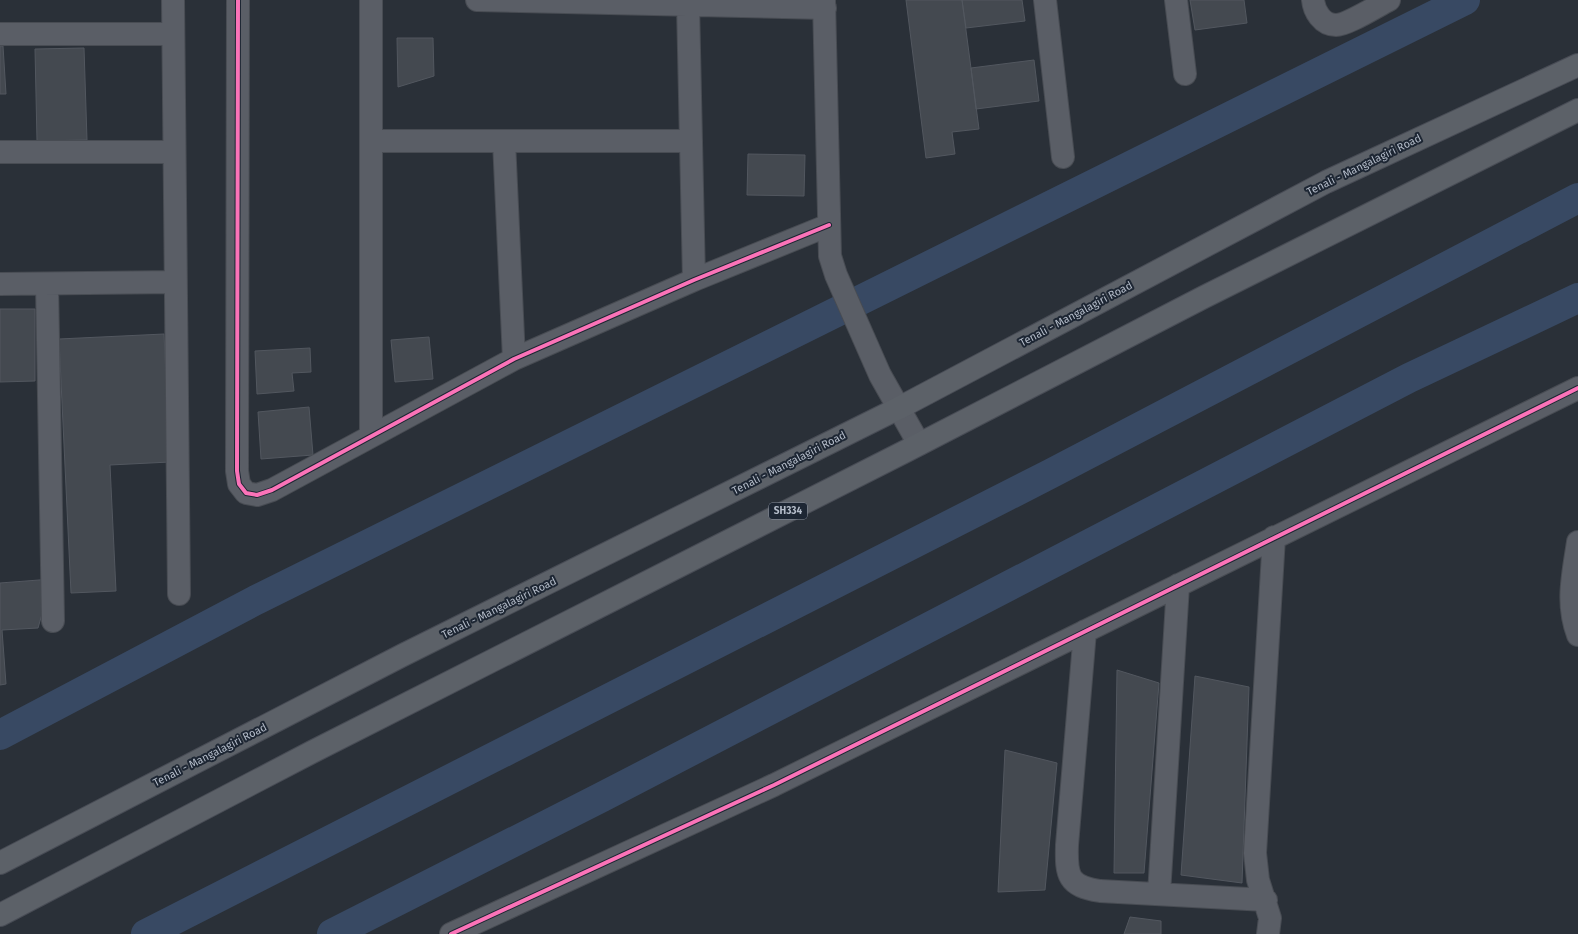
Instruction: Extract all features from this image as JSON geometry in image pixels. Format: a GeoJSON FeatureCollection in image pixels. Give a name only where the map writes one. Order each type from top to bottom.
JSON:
{"type":"FeatureCollection","features":[{"type":"Feature","properties":{"kind":"main road","name":"Tenali - Mangalagiri Road"},"geometry":{"type":"LineString","coordinates":[[0,864],[403,654],[899,408],[1326,182],[1578,65]]}},
{"type":"Feature","properties":{"kind":"main road","name":"SH334"},"geometry":{"type":"LineString","coordinates":[[0,915],[312,752],[919,444],[1204,297],[1578,110]]}},
{"type":"Feature","properties":{"kind":"street"},"geometry":{"type":"LineString","coordinates":[[173,0],[179,594]]}},
{"type":"Feature","properties":{"kind":"street"},"geometry":{"type":"LineString","coordinates":[[238,0],[237,471],[239,484],[246,493],[257,495],[272,490],[371,435],[514,359],[694,280],[828,225]]}},
{"type":"Feature","properties":{"kind":"street"},"geometry":{"type":"LineString","coordinates":[[371,0],[371,435]]}},
{"type":"Feature","properties":{"kind":"street"},"geometry":{"type":"LineString","coordinates":[[477,0],[688,4],[825,4],[828,225],[830,256],[836,275],[880,374],[919,444]]}},
{"type":"Feature","properties":{"kind":"street"},"geometry":{"type":"LineString","coordinates":[[1045,0],[1063,157]]}},
{"type":"Feature","properties":{"kind":"street"},"geometry":{"type":"LineString","coordinates":[[1176,0],[1185,74]]}},
{"type":"Feature","properties":{"kind":"street"},"geometry":{"type":"LineString","coordinates":[[1313,0],[1314,8],[1322,21],[1335,25],[1350,20],[1389,0]]}},
{"type":"Feature","properties":{"kind":"street"},"geometry":{"type":"LineString","coordinates":[[688,4],[694,280]]}},
{"type":"Feature","properties":{"kind":"street"},"geometry":{"type":"LineString","coordinates":[[0,34],[173,34]]}},
{"type":"Feature","properties":{"kind":"street"},"geometry":{"type":"LineString","coordinates":[[371,141],[691,141]]}},
{"type":"Feature","properties":{"kind":"street"},"geometry":{"type":"LineString","coordinates":[[504,141],[514,359]]}},
{"type":"Feature","properties":{"kind":"street"},"geometry":{"type":"LineString","coordinates":[[0,152],[174,152]]}},
{"type":"Feature","properties":{"kind":"street"},"geometry":{"type":"LineString","coordinates":[[0,284],[175,282]]}},
{"type":"Feature","properties":{"kind":"street"},"geometry":{"type":"LineString","coordinates":[[47,284],[53,621]]}},
{"type":"Feature","properties":{"kind":"street"},"geometry":{"type":"LineString","coordinates":[[451,934],[774,786],[1274,537],[1578,388]]}},
{"type":"Feature","properties":{"kind":"street"},"geometry":{"type":"LineString","coordinates":[[1268,934],[1270,918],[1266,900],[1258,880],[1255,853],[1274,537]]}},
{"type":"Feature","properties":{"kind":"street"},"geometry":{"type":"LineString","coordinates":[[1578,542],[1570,596],[1572,620],[1578,635]]}},
{"type":"Feature","properties":{"kind":"street"},"geometry":{"type":"LineString","coordinates":[[1159,894],[1178,585]]}},
{"type":"Feature","properties":{"kind":"street"},"geometry":{"type":"LineString","coordinates":[[1085,631],[1066,867],[1072,881],[1084,888],[1100,891],[1266,900]]}},
{"type":"Feature","properties":{"kind":"building"},"geometry":{"type":"Polygon","coordinates":[[[906,0],[962,0],[979,129],[952,132],[955,154],[926,158],[906,0]]]}},
{"type":"Feature","properties":{"kind":"building"},"geometry":{"type":"Polygon","coordinates":[[[962,0],[1022,0],[1025,21],[966,28],[962,0]]]}},
{"type":"Feature","properties":{"kind":"building"},"geometry":{"type":"Polygon","coordinates":[[[1190,0],[1244,0],[1247,23],[1195,30],[1190,0]]]}},
{"type":"Feature","properties":{"kind":"building"},"geometry":{"type":"Polygon","coordinates":[[[397,38],[433,38],[434,76],[398,87],[397,38]]]}},
{"type":"Feature","properties":{"kind":"building"},"geometry":{"type":"Polygon","coordinates":[[[0,46],[3,46],[6,94],[0,94],[0,46]]]}},
{"type":"Feature","properties":{"kind":"building"},"geometry":{"type":"Polygon","coordinates":[[[84,48],[87,140],[37,141],[35,49],[84,48]]]}},
{"type":"Feature","properties":{"kind":"building"},"geometry":{"type":"Polygon","coordinates":[[[1034,60],[1039,101],[976,109],[971,68],[1034,60]]]}},
{"type":"Feature","properties":{"kind":"building"},"geometry":{"type":"Polygon","coordinates":[[[748,154],[805,155],[804,196],[747,195],[748,154]]]}},
{"type":"Feature","properties":{"kind":"building"},"geometry":{"type":"Polygon","coordinates":[[[0,309],[35,309],[35,381],[0,382],[0,309]]]}},
{"type":"Feature","properties":{"kind":"building"},"geometry":{"type":"Polygon","coordinates":[[[164,334],[170,462],[110,465],[116,591],[71,593],[59,339],[164,334]]]}},
{"type":"Feature","properties":{"kind":"building"},"geometry":{"type":"Polygon","coordinates":[[[429,337],[433,379],[395,382],[391,340],[429,337]]]}},
{"type":"Feature","properties":{"kind":"building"},"geometry":{"type":"Polygon","coordinates":[[[310,348],[311,372],[292,373],[294,391],[257,394],[255,351],[310,348]]]}},
{"type":"Feature","properties":{"kind":"building"},"geometry":{"type":"Polygon","coordinates":[[[309,407],[313,455],[261,459],[258,412],[309,407]]]}},
{"type":"Feature","properties":{"kind":"building"},"geometry":{"type":"Polygon","coordinates":[[[52,579],[38,628],[2,630],[6,684],[0,685],[0,583],[52,579]]]}},
{"type":"Feature","properties":{"kind":"building"},"geometry":{"type":"Polygon","coordinates":[[[1117,670],[1159,683],[1144,873],[1114,873],[1117,670]]]}},
{"type":"Feature","properties":{"kind":"building"},"geometry":{"type":"Polygon","coordinates":[[[1195,676],[1249,687],[1242,883],[1181,875],[1195,676]]]}},
{"type":"Feature","properties":{"kind":"building"},"geometry":{"type":"Polygon","coordinates":[[[1005,750],[1057,763],[1045,890],[998,892],[1005,750]]]}},
{"type":"Feature","properties":{"kind":"building"},"geometry":{"type":"Polygon","coordinates":[[[1130,917],[1161,921],[1161,934],[1124,934],[1130,917]]]}},
{"type":"Feature","properties":{"kind":"waterway"},"geometry":{"type":"LineString","coordinates":[[0,735],[256,600],[1465,0]]}},
{"type":"Feature","properties":{"kind":"waterway"},"geometry":{"type":"LineString","coordinates":[[146,934],[1050,474],[1578,198]]}},
{"type":"Feature","properties":{"kind":"waterway"},"geometry":{"type":"LineString","coordinates":[[332,934],[602,797],[1409,378],[1578,298]]}},
{"type":"Feature","properties":{"kind":"cycle path"},"geometry":{"type":"LineString","coordinates":[[238,0],[237,471],[239,484],[246,493],[257,495],[272,490],[514,359],[694,280],[829,225]]}},
{"type":"Feature","properties":{"kind":"cycle path"},"geometry":{"type":"LineString","coordinates":[[451,934],[774,785],[1578,388]]}}]}
